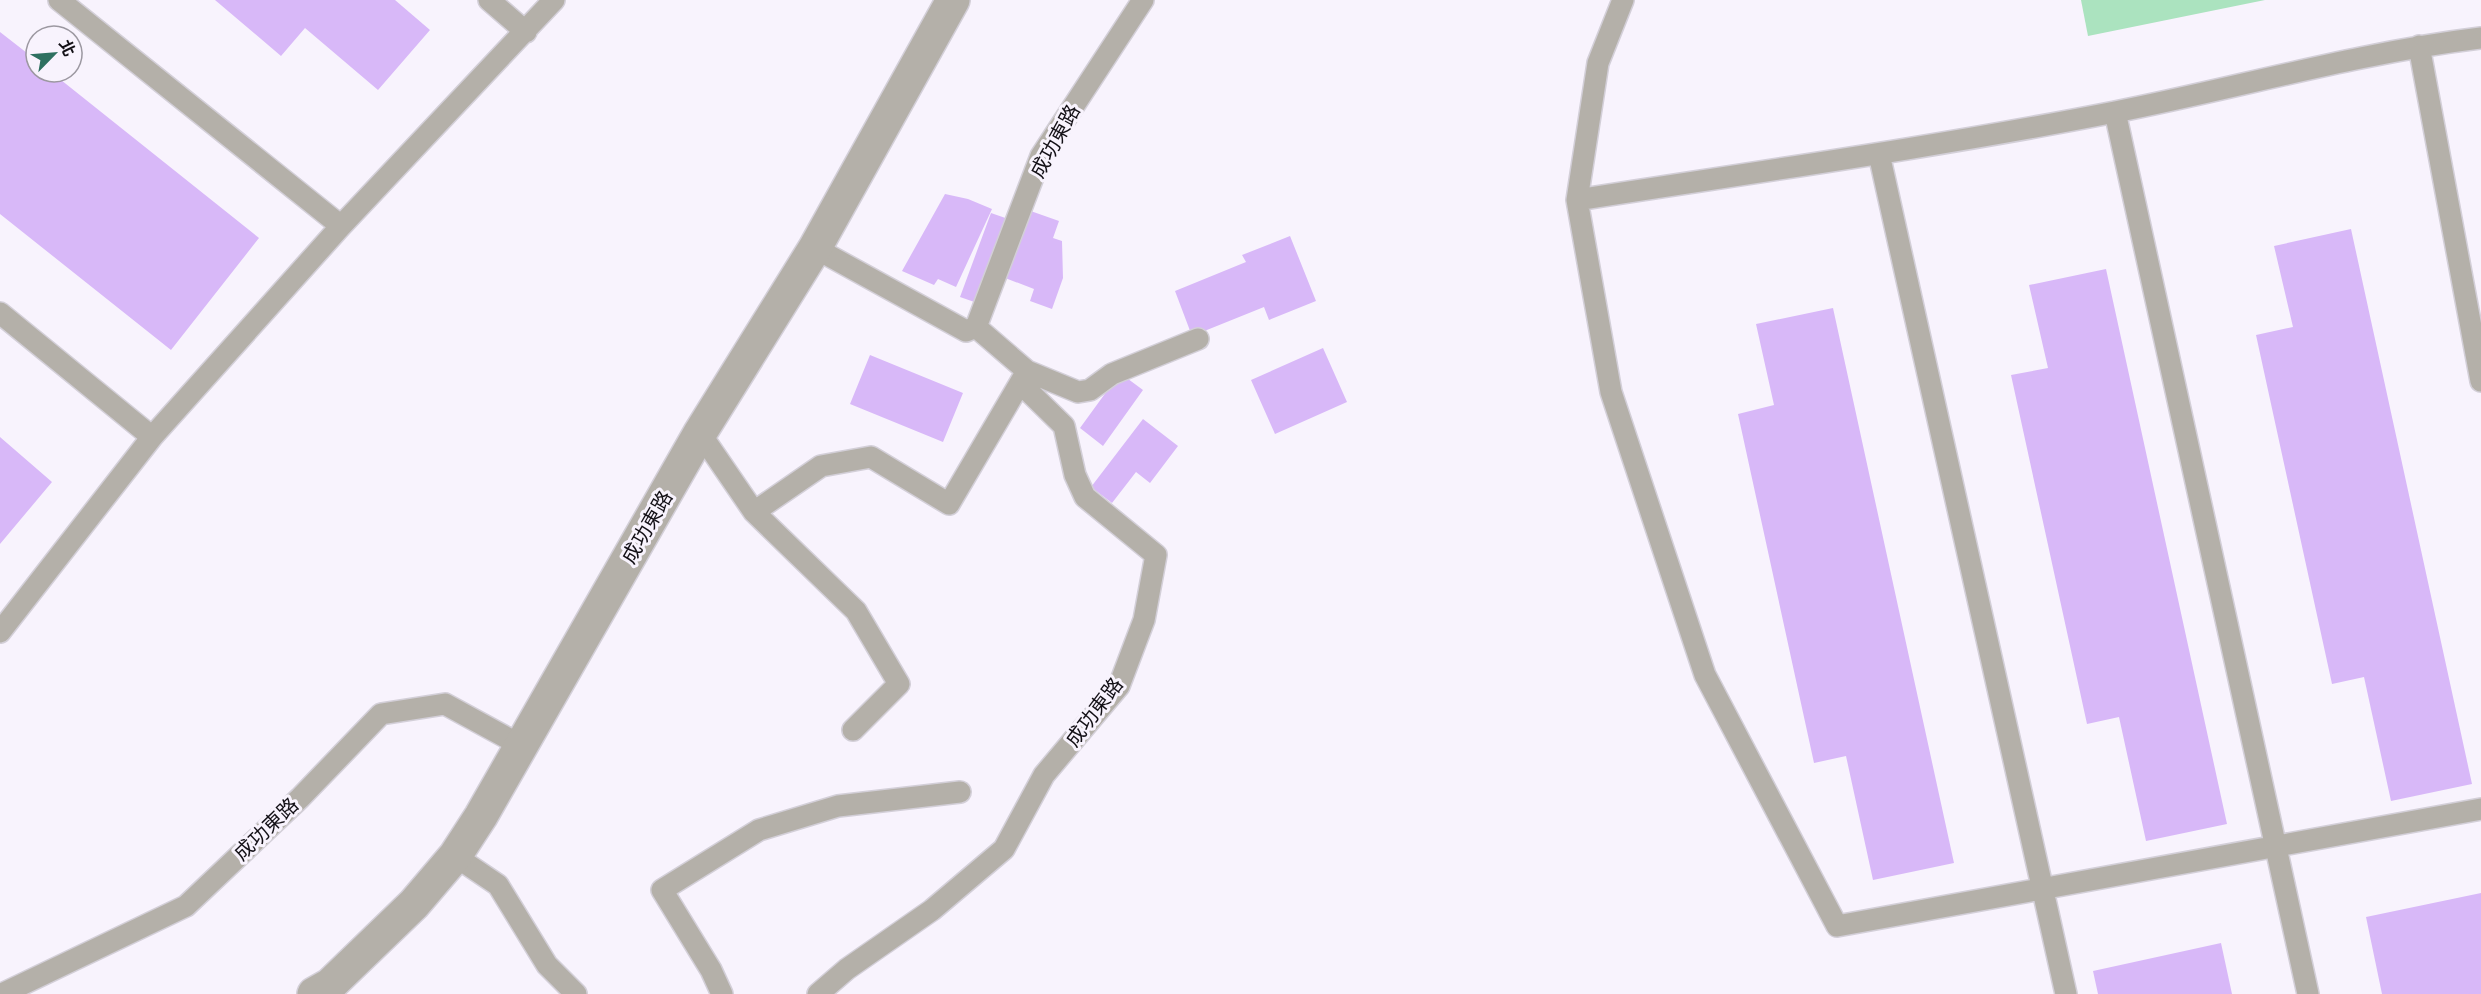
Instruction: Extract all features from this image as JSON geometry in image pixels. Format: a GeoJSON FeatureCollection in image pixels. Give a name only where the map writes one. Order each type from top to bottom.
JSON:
{"type":"FeatureCollection","features":[{"type":"Feature","properties":{"kind":"street","name":"成功東路"},"geometry":{"type":"LineString","coordinates":[[314,994],[330,985],[414,904],[455,856],[522,746],[700,433],[815,248],[953,0]]}},
{"type":"Feature","properties":{"kind":"lane"},"geometry":{"type":"LineString","coordinates":[[59,0],[341,226]]}},
{"type":"Feature","properties":{"kind":"lane"},"geometry":{"type":"LineString","coordinates":[[489,0],[526,32]]}},
{"type":"Feature","properties":{"kind":"lane"},"geometry":{"type":"LineString","coordinates":[[0,632],[152,436],[341,226],[554,0]]}},
{"type":"Feature","properties":{"kind":"lane","name":"成功東路"},"geometry":{"type":"LineString","coordinates":[[815,248],[966,331],[976,327],[1041,156],[1143,0]]}},
{"type":"Feature","properties":{"kind":"lane"},"geometry":{"type":"LineString","coordinates":[[1623,0],[1598,63],[1577,200],[1611,392],[1705,675],[1837,926],[2481,809]]}},
{"type":"Feature","properties":{"kind":"lane"},"geometry":{"type":"LineString","coordinates":[[1577,200],[1879,154],[2115,112],[2419,46],[2481,38]]}},
{"type":"Feature","properties":{"kind":"lane"},"geometry":{"type":"LineString","coordinates":[[2419,46],[2481,381]]}},
{"type":"Feature","properties":{"kind":"lane"},"geometry":{"type":"LineString","coordinates":[[2115,112],[2308,994]]}},
{"type":"Feature","properties":{"kind":"lane"},"geometry":{"type":"LineString","coordinates":[[1879,154],[2066,994]]}},
{"type":"Feature","properties":{"kind":"lane"},"geometry":{"type":"LineString","coordinates":[[0,313],[152,436]]}},
{"type":"Feature","properties":{"kind":"lane","name":"成功東路"},"geometry":{"type":"LineString","coordinates":[[818,994],[847,969],[932,910],[1004,849],[1044,776],[1119,686],[1144,620],[1156,555],[1085,497],[1075,475],[1064,426],[1023,377],[976,327]]}},
{"type":"Feature","properties":{"kind":"lane","name":"成功東路"},"geometry":{"type":"LineString","coordinates":[[1023,377],[1078,392],[1090,390],[1112,374],[1198,339]]}},
{"type":"Feature","properties":{"kind":"lane"},"geometry":{"type":"LineString","coordinates":[[754,512],[821,466],[871,457],[949,504],[1023,377]]}},
{"type":"Feature","properties":{"kind":"lane"},"geometry":{"type":"LineString","coordinates":[[700,433],[754,512],[856,611],[899,684],[853,730]]}},
{"type":"Feature","properties":{"kind":"lane","name":"成功東路"},"geometry":{"type":"LineString","coordinates":[[2,994],[186,906],[300,798],[381,714],[446,704],[522,746]]}},
{"type":"Feature","properties":{"kind":"lane"},"geometry":{"type":"LineString","coordinates":[[722,994],[711,970],[662,890],[759,830],[838,806],[960,792]]}},
{"type":"Feature","properties":{"kind":"lane"},"geometry":{"type":"LineString","coordinates":[[455,856],[498,885],[547,965],[576,994]]}},
{"type":"Feature","properties":{"kind":"green space"},"geometry":{"type":"Polygon","coordinates":[[[2081,0],[2265,0],[2088,36],[2081,0]]]}},
{"type":"Feature","properties":{"kind":"building"},"geometry":{"type":"Polygon","coordinates":[[[215,0],[395,0],[430,30],[378,90],[305,28],[281,56],[215,0]]]}},
{"type":"Feature","properties":{"kind":"building"},"geometry":{"type":"Polygon","coordinates":[[[0,32],[24,51],[24,84],[66,84],[259,238],[171,350],[0,214],[0,32]]]}},
{"type":"Feature","properties":{"kind":"building"},"geometry":{"type":"Polygon","coordinates":[[[945,194],[968,199],[992,209],[956,287],[938,279],[934,285],[902,271],[945,194]]]}},
{"type":"Feature","properties":{"kind":"building"},"geometry":{"type":"Polygon","coordinates":[[[1025,209],[1059,221],[1053,238],[1062,241],[1063,278],[1052,309],[1030,301],[1034,289],[1000,276],[1025,209]]]}},
{"type":"Feature","properties":{"kind":"building"},"geometry":{"type":"Polygon","coordinates":[[[991,213],[1014,221],[983,305],[960,297],[991,213]]]}},
{"type":"Feature","properties":{"kind":"building"},"geometry":{"type":"Polygon","coordinates":[[[2351,229],[2472,784],[2391,801],[2364,677],[2332,684],[2256,335],[2293,327],[2274,246],[2351,229]]]}},
{"type":"Feature","properties":{"kind":"building"},"geometry":{"type":"Polygon","coordinates":[[[1290,236],[1316,301],[1269,320],[1264,307],[1192,336],[1175,291],[1246,262],[1242,255],[1290,236]]]}},
{"type":"Feature","properties":{"kind":"building"},"geometry":{"type":"Polygon","coordinates":[[[2106,269],[2227,824],[2146,841],[2119,717],[2087,724],[2011,375],[2048,368],[2029,285],[2106,269]]]}},
{"type":"Feature","properties":{"kind":"building"},"geometry":{"type":"Polygon","coordinates":[[[1833,308],[1954,863],[1873,880],[1846,756],[1814,763],[1738,414],[1774,405],[1756,324],[1833,308]]]}},
{"type":"Feature","properties":{"kind":"building"},"geometry":{"type":"Polygon","coordinates":[[[1323,348],[1347,402],[1275,434],[1251,380],[1323,348]]]}},
{"type":"Feature","properties":{"kind":"building"},"geometry":{"type":"Polygon","coordinates":[[[870,355],[963,393],[943,442],[850,404],[870,355]]]}},
{"type":"Feature","properties":{"kind":"building"},"geometry":{"type":"Polygon","coordinates":[[[1120,373],[1143,390],[1103,446],[1080,428],[1120,373]]]}},
{"type":"Feature","properties":{"kind":"building"},"geometry":{"type":"Polygon","coordinates":[[[1143,419],[1178,446],[1150,483],[1136,472],[1112,503],[1091,487],[1143,419]]]}},
{"type":"Feature","properties":{"kind":"building"},"geometry":{"type":"Polygon","coordinates":[[[0,437],[52,482],[0,544],[0,437]]]}},
{"type":"Feature","properties":{"kind":"building"},"geometry":{"type":"Polygon","coordinates":[[[2481,893],[2481,994],[2382,994],[2366,917],[2481,893]]]}},
{"type":"Feature","properties":{"kind":"building"},"geometry":{"type":"Polygon","coordinates":[[[2221,943],[2232,994],[2098,994],[2093,971],[2221,943]]]}}]}
